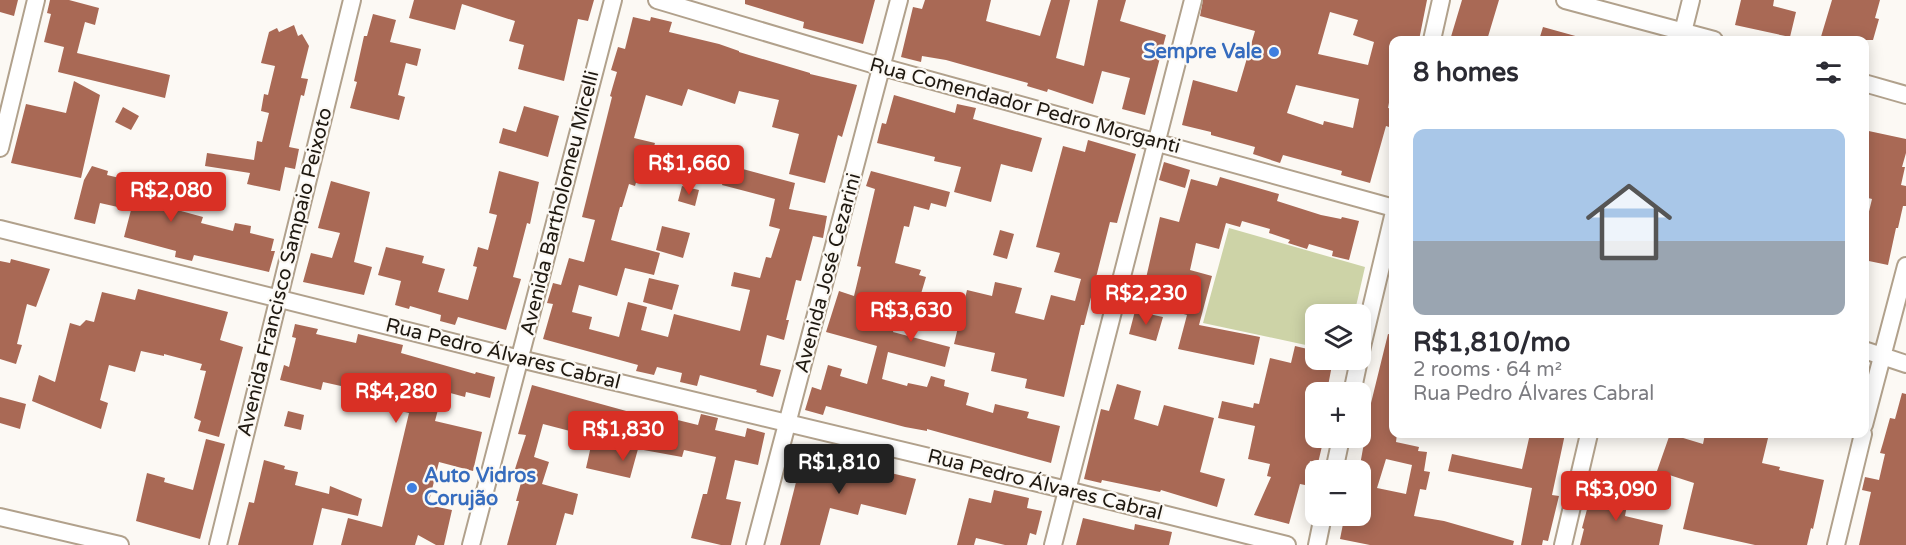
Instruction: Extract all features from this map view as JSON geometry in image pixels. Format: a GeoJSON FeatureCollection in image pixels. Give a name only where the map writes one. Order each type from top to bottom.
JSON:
{"type":"FeatureCollection","features":[{"type":"Feature","properties":{"kind":"street"},"geometry":{"type":"LineString","coordinates":[[0,148],[36,0]]}},
{"type":"Feature","properties":{"kind":"street","name":"Avenida Francisco Sampaio Peixoto"},"geometry":{"type":"LineString","coordinates":[[218,545],[352,0]]}},
{"type":"Feature","properties":{"kind":"street","name":"Avenida Bartholomeu Micelli"},"geometry":{"type":"LineString","coordinates":[[471,545],[613,0]]}},
{"type":"Feature","properties":{"kind":"street","name":"Rua Comendador Pedro Morganti"},"geometry":{"type":"LineString","coordinates":[[657,0],[882,67],[1389,209]]}},
{"type":"Feature","properties":{"kind":"street","name":"Avenida José Cezarini"},"geometry":{"type":"LineString","coordinates":[[755,545],[899,0]]}},
{"type":"Feature","properties":{"kind":"street"},"geometry":{"type":"LineString","coordinates":[[1053,545],[1193,0]]}},
{"type":"Feature","properties":{"kind":"street"},"geometry":{"type":"LineString","coordinates":[[1433,36],[1442,0]]}},
{"type":"Feature","properties":{"kind":"street"},"geometry":{"type":"LineString","coordinates":[[1565,0],[1682,36],[1691,0]]}},
{"type":"Feature","properties":{"kind":"street"},"geometry":{"type":"LineString","coordinates":[[1869,84],[1906,95]]}},
{"type":"Feature","properties":{"kind":"street","name":"Rua Pedro Álvares Cabral"},"geometry":{"type":"LineString","coordinates":[[0,229],[520,359],[1287,545]]}},
{"type":"Feature","properties":{"kind":"street"},"geometry":{"type":"LineString","coordinates":[[1371,308],[1389,231]]}},
{"type":"Feature","properties":{"kind":"street"},"geometry":{"type":"LineString","coordinates":[[1869,406],[1906,266]]}},
{"type":"Feature","properties":{"kind":"street"},"geometry":{"type":"LineString","coordinates":[[1869,351],[1906,364]]}},
{"type":"Feature","properties":{"kind":"street"},"geometry":{"type":"LineString","coordinates":[[1563,545],[1589,438]]}},
{"type":"Feature","properties":{"kind":"street"},"geometry":{"type":"LineString","coordinates":[[1836,545],[1862,438]]}},
{"type":"Feature","properties":{"kind":"street"},"geometry":{"type":"LineString","coordinates":[[0,517],[120,545]]}},
{"type":"Feature","properties":{"kind":"street"},"geometry":{"type":"LineString","coordinates":[[1317,545],[1321,526]]}},
{"type":"Feature","properties":{"kind":"green space"},"geometry":{"type":"Polygon","coordinates":[[[1229,228],[1365,267],[1357,304],[1305,304],[1305,345],[1203,323],[1229,228]]]}},
{"type":"Feature","properties":{"kind":"building"},"geometry":{"type":"Polygon","coordinates":[[[0,0],[18,0],[14,16],[0,12],[0,0]]]}},
{"type":"Feature","properties":{"kind":"building"},"geometry":{"type":"Polygon","coordinates":[[[50,0],[69,0],[99,8],[95,25],[85,22],[77,53],[170,75],[165,98],[58,72],[64,47],[44,42],[51,14],[47,13],[50,0]]]}},
{"type":"Feature","properties":{"kind":"building"},"geometry":{"type":"Polygon","coordinates":[[[414,0],[594,0],[588,21],[578,19],[564,81],[518,69],[524,45],[509,41],[515,21],[462,4],[455,30],[409,18],[414,0]]]}},
{"type":"Feature","properties":{"kind":"building"},"geometry":{"type":"Polygon","coordinates":[[[745,0],[875,0],[863,44],[803,28],[804,22],[745,4],[745,0]]]}},
{"type":"Feature","properties":{"kind":"building"},"geometry":{"type":"Polygon","coordinates":[[[925,0],[991,0],[986,21],[1040,36],[1051,0],[1070,0],[1056,58],[1084,66],[1098,0],[1126,0],[1120,21],[1166,35],[1145,115],[1122,109],[1130,78],[1102,71],[1093,104],[946,60],[922,56],[921,62],[901,57],[913,7],[922,9],[925,0]]]}},
{"type":"Feature","properties":{"kind":"building"},"geometry":{"type":"Polygon","coordinates":[[[1203,0],[1427,0],[1420,36],[1389,36],[1389,127],[1386,126],[1370,183],[1341,175],[1342,171],[1283,155],[1280,163],[1253,154],[1255,147],[1182,125],[1193,80],[1237,92],[1255,31],[1200,16],[1203,0]],[[1330,12],[1318,54],[1368,65],[1374,42],[1353,35],[1358,20],[1330,12]],[[1296,85],[1287,113],[1323,125],[1324,121],[1353,128],[1359,99],[1296,85]]]}},
{"type":"Feature","properties":{"kind":"building"},"geometry":{"type":"Polygon","coordinates":[[[1462,0],[1499,0],[1488,36],[1451,36],[1462,0]]]}},
{"type":"Feature","properties":{"kind":"building"},"geometry":{"type":"Polygon","coordinates":[[[1741,0],[1774,0],[1773,6],[1796,12],[1790,36],[1735,25],[1741,0]]]}},
{"type":"Feature","properties":{"kind":"building"},"geometry":{"type":"Polygon","coordinates":[[[1832,0],[1880,0],[1875,18],[1879,19],[1873,40],[1869,40],[1869,36],[1821,36],[1832,0]]]}},
{"type":"Feature","properties":{"kind":"building"},"geometry":{"type":"Polygon","coordinates":[[[373,14],[396,20],[390,42],[421,49],[417,66],[406,63],[398,95],[405,97],[399,120],[350,108],[357,82],[354,81],[364,36],[367,36],[373,14]]]}},
{"type":"Feature","properties":{"kind":"building"},"geometry":{"type":"Polygon","coordinates":[[[633,17],[650,21],[651,17],[672,22],[669,32],[719,44],[810,74],[857,85],[842,137],[838,135],[825,183],[789,174],[799,134],[772,127],[779,100],[739,91],[735,104],[688,89],[682,106],[646,95],[634,138],[655,143],[650,160],[643,158],[635,186],[629,184],[611,240],[660,253],[654,275],[625,268],[617,296],[579,285],[572,312],[592,317],[589,329],[619,337],[628,302],[647,307],[641,330],[668,337],[674,314],[740,331],[750,290],[731,286],[734,272],[760,278],[766,257],[771,258],[780,229],[769,226],[775,199],[722,185],[728,165],[795,183],[789,209],[827,216],[823,238],[813,236],[801,281],[796,280],[786,320],[789,320],[784,340],[767,335],[760,365],[781,370],[773,397],[756,392],[757,390],[700,375],[697,386],[680,382],[682,373],[657,367],[654,375],[636,371],[638,365],[543,339],[553,304],[547,303],[553,283],[561,285],[569,258],[584,262],[595,220],[582,217],[617,72],[611,70],[618,47],[625,49],[633,17]]]}},
{"type":"Feature","properties":{"kind":"building"},"geometry":{"type":"Polygon","coordinates":[[[294,25],[298,36],[302,34],[309,46],[301,78],[308,79],[304,96],[301,95],[289,147],[299,149],[295,169],[285,167],[280,191],[247,184],[250,173],[205,166],[207,153],[254,160],[257,141],[262,142],[269,113],[261,111],[264,94],[268,95],[275,66],[261,63],[269,32],[277,28],[279,32],[294,25]]]}},
{"type":"Feature","properties":{"kind":"building"},"geometry":{"type":"Polygon","coordinates":[[[1543,27],[1575,36],[1540,36],[1543,27]]]}},
{"type":"Feature","properties":{"kind":"building"},"geometry":{"type":"Polygon","coordinates":[[[74,81],[100,95],[81,178],[11,163],[26,104],[66,113],[74,81]]]}},
{"type":"Feature","properties":{"kind":"building"},"geometry":{"type":"Polygon","coordinates":[[[894,95],[955,113],[957,104],[976,108],[973,119],[1042,138],[1032,172],[1001,164],[991,202],[954,192],[961,167],[934,161],[935,157],[877,143],[882,123],[886,124],[894,95]]]}},
{"type":"Feature","properties":{"kind":"building"},"geometry":{"type":"Polygon","coordinates":[[[524,106],[559,116],[548,157],[499,143],[503,128],[516,132],[524,106]]]}},
{"type":"Feature","properties":{"kind":"building"},"geometry":{"type":"Polygon","coordinates":[[[123,107],[139,116],[131,130],[115,122],[123,107]]]}},
{"type":"Feature","properties":{"kind":"building"},"geometry":{"type":"Polygon","coordinates":[[[1869,131],[1906,139],[1906,153],[1902,167],[1905,167],[1901,185],[1906,186],[1906,206],[1903,206],[1898,228],[1896,228],[1888,265],[1869,261],[1869,211],[1872,199],[1869,198],[1869,131]]]}},
{"type":"Feature","properties":{"kind":"building"},"geometry":{"type":"Polygon","coordinates":[[[1088,140],[1136,154],[1117,223],[1110,222],[1084,325],[1081,325],[1064,397],[1025,388],[1027,379],[991,371],[995,353],[954,344],[967,290],[992,296],[995,282],[1022,288],[1015,313],[1044,320],[1051,295],[1075,301],[1081,279],[1054,272],[1060,253],[1036,247],[1063,146],[1085,152],[1088,140]]]}},
{"type":"Feature","properties":{"kind":"building"},"geometry":{"type":"Polygon","coordinates":[[[1164,162],[1190,170],[1185,188],[1159,180],[1164,162]]]}},
{"type":"Feature","properties":{"kind":"building"},"geometry":{"type":"Polygon","coordinates":[[[92,166],[108,171],[107,175],[186,194],[181,211],[203,217],[201,223],[233,231],[235,223],[251,226],[250,233],[274,239],[271,251],[275,251],[269,272],[194,255],[192,261],[175,257],[176,251],[124,237],[131,210],[100,203],[95,224],[74,219],[84,180],[92,166]]]}},
{"type":"Feature","properties":{"kind":"building"},"geometry":{"type":"Polygon","coordinates":[[[499,171],[539,182],[530,224],[527,223],[513,277],[521,279],[506,330],[458,317],[455,325],[440,321],[441,315],[410,306],[409,309],[395,305],[401,281],[378,275],[386,247],[424,256],[422,263],[445,269],[438,292],[468,300],[477,267],[473,266],[478,247],[488,250],[497,215],[489,213],[499,171]]]}},
{"type":"Feature","properties":{"kind":"building"},"geometry":{"type":"Polygon","coordinates":[[[871,171],[950,192],[946,207],[931,203],[929,210],[914,206],[909,227],[904,226],[895,263],[921,270],[919,275],[926,277],[918,304],[881,294],[872,326],[882,328],[884,321],[895,324],[893,332],[950,347],[945,367],[888,352],[882,379],[907,386],[908,383],[927,387],[931,376],[945,380],[944,386],[969,393],[966,405],[993,413],[995,404],[1029,412],[1027,418],[1060,426],[1051,463],[927,429],[927,431],[905,427],[826,406],[823,415],[805,410],[812,387],[821,390],[828,365],[842,369],[840,376],[867,384],[877,346],[826,332],[839,291],[854,296],[861,267],[857,266],[875,189],[866,186],[871,171]]]}},
{"type":"Feature","properties":{"kind":"building"},"geometry":{"type":"Polygon","coordinates":[[[1220,177],[1279,194],[1277,201],[1321,215],[1359,221],[1349,260],[1332,256],[1333,251],[1309,244],[1307,249],[1288,243],[1290,240],[1269,233],[1270,229],[1242,221],[1240,227],[1226,223],[1219,249],[1196,243],[1190,270],[1212,276],[1199,325],[1260,337],[1254,365],[1178,349],[1187,315],[1180,313],[1184,297],[1144,287],[1160,217],[1179,222],[1191,179],[1217,186],[1220,177]]]}},
{"type":"Feature","properties":{"kind":"building"},"geometry":{"type":"Polygon","coordinates":[[[331,181],[370,192],[354,262],[372,267],[364,295],[303,282],[311,253],[332,258],[340,233],[318,228],[331,181]]]}},
{"type":"Feature","properties":{"kind":"building"},"geometry":{"type":"Polygon","coordinates":[[[682,186],[699,190],[695,206],[678,201],[682,186]]]}},
{"type":"Feature","properties":{"kind":"building"},"geometry":{"type":"Polygon","coordinates":[[[662,226],[690,233],[683,258],[656,250],[662,226]]]}},
{"type":"Feature","properties":{"kind":"building"},"geometry":{"type":"Polygon","coordinates":[[[1000,230],[1014,234],[1007,259],[993,255],[1000,230]]]}},
{"type":"Feature","properties":{"kind":"building"},"geometry":{"type":"Polygon","coordinates":[[[11,259],[50,269],[36,307],[27,304],[17,344],[22,345],[16,364],[0,359],[0,261],[10,263],[11,259]]]}},
{"type":"Feature","properties":{"kind":"building"},"geometry":{"type":"Polygon","coordinates":[[[649,278],[679,285],[672,310],[643,302],[649,278]]]}},
{"type":"Feature","properties":{"kind":"building"},"geometry":{"type":"Polygon","coordinates":[[[138,289],[228,312],[220,340],[243,347],[219,437],[198,431],[201,421],[194,418],[206,371],[200,370],[202,364],[164,354],[164,356],[141,351],[135,372],[109,365],[100,400],[108,403],[101,429],[32,401],[39,375],[55,382],[70,323],[80,326],[86,320],[94,322],[102,292],[135,300],[138,289]]]}},
{"type":"Feature","properties":{"kind":"building"},"geometry":{"type":"Polygon","coordinates":[[[1135,311],[1163,317],[1156,341],[1129,334],[1135,311]]]}},
{"type":"Feature","properties":{"kind":"building"},"geometry":{"type":"Polygon","coordinates":[[[295,324],[318,329],[316,334],[356,343],[358,334],[403,345],[401,353],[475,374],[476,372],[495,377],[490,398],[466,392],[465,397],[443,391],[435,421],[482,432],[473,471],[439,462],[428,505],[452,510],[444,545],[436,545],[418,535],[415,545],[341,545],[348,518],[382,527],[409,413],[347,398],[350,388],[323,382],[321,390],[280,380],[284,365],[289,367],[296,338],[292,337],[295,324]]]}},
{"type":"Feature","properties":{"kind":"building"},"geometry":{"type":"Polygon","coordinates":[[[1389,334],[1389,438],[1396,438],[1396,442],[1419,447],[1418,451],[1427,452],[1424,471],[1430,472],[1426,490],[1420,489],[1414,516],[1444,521],[1514,541],[1513,545],[1370,545],[1340,539],[1343,526],[1371,526],[1371,460],[1361,460],[1363,448],[1371,448],[1371,403],[1389,334]],[[1386,459],[1377,488],[1406,494],[1412,465],[1386,459]]]}},
{"type":"Feature","properties":{"kind":"building"},"geometry":{"type":"Polygon","coordinates":[[[1295,346],[1305,348],[1305,370],[1331,370],[1329,382],[1305,382],[1305,448],[1322,448],[1319,460],[1305,460],[1305,485],[1300,484],[1289,524],[1254,515],[1271,477],[1267,476],[1270,464],[1248,459],[1255,426],[1218,418],[1222,401],[1253,408],[1254,403],[1259,404],[1270,358],[1291,363],[1295,346]]]}},
{"type":"Feature","properties":{"kind":"building"},"geometry":{"type":"Polygon","coordinates":[[[1117,384],[1141,391],[1134,419],[1158,426],[1164,405],[1214,418],[1200,472],[1225,479],[1217,507],[1161,490],[1160,492],[1102,480],[1101,483],[1084,479],[1101,409],[1109,411],[1117,384]]]}},
{"type":"Feature","properties":{"kind":"building"},"geometry":{"type":"Polygon","coordinates":[[[532,385],[648,417],[649,413],[698,425],[701,414],[718,418],[715,430],[745,437],[747,428],[765,433],[758,465],[735,460],[726,499],[741,502],[731,545],[691,538],[703,494],[707,494],[716,457],[684,450],[682,457],[638,449],[630,478],[586,468],[593,437],[543,424],[534,457],[549,462],[542,484],[578,494],[573,515],[565,513],[556,545],[507,545],[524,472],[515,469],[526,435],[518,434],[532,385]]]}},
{"type":"Feature","properties":{"kind":"building"},"geometry":{"type":"Polygon","coordinates":[[[1902,393],[1906,394],[1906,545],[1859,545],[1871,492],[1862,490],[1865,477],[1879,480],[1885,454],[1880,453],[1890,418],[1895,419],[1902,393]]]}},
{"type":"Feature","properties":{"kind":"building"},"geometry":{"type":"Polygon","coordinates":[[[0,397],[26,404],[20,429],[0,423],[0,397]]]}},
{"type":"Feature","properties":{"kind":"building"},"geometry":{"type":"Polygon","coordinates":[[[288,411],[304,415],[301,430],[284,426],[288,411]]]}},
{"type":"Feature","properties":{"kind":"building"},"geometry":{"type":"Polygon","coordinates":[[[1529,438],[1564,438],[1552,495],[1559,496],[1548,541],[1543,540],[1542,545],[1521,545],[1532,488],[1448,471],[1452,454],[1522,469],[1529,438]]]}},
{"type":"Feature","properties":{"kind":"building"},"geometry":{"type":"Polygon","coordinates":[[[1669,438],[1683,438],[1703,444],[1704,438],[1768,438],[1762,463],[1780,467],[1779,470],[1824,480],[1807,545],[1755,545],[1683,529],[1694,483],[1657,471],[1669,438]]]}},
{"type":"Feature","properties":{"kind":"building"},"geometry":{"type":"Polygon","coordinates":[[[206,439],[225,444],[200,539],[136,521],[147,473],[165,478],[164,482],[193,490],[206,439]]]}},
{"type":"Feature","properties":{"kind":"building"},"geometry":{"type":"Polygon","coordinates":[[[805,447],[842,456],[841,462],[916,479],[906,515],[861,504],[858,515],[830,508],[820,545],[780,545],[805,447]]]}},
{"type":"Feature","properties":{"kind":"building"},"geometry":{"type":"Polygon","coordinates":[[[264,460],[285,466],[284,469],[298,472],[295,485],[329,494],[330,486],[362,499],[358,516],[322,508],[313,545],[238,545],[249,502],[254,503],[264,460]]]}},
{"type":"Feature","properties":{"kind":"building"},"geometry":{"type":"Polygon","coordinates":[[[1593,487],[1629,494],[1625,516],[1663,525],[1659,545],[1580,545],[1593,487]]]}},
{"type":"Feature","properties":{"kind":"building"},"geometry":{"type":"Polygon","coordinates":[[[994,490],[1029,498],[1027,508],[1042,511],[1036,535],[1030,533],[1027,545],[1005,545],[976,538],[974,545],[957,545],[969,498],[991,503],[994,490]]]}},
{"type":"Feature","properties":{"kind":"building"},"geometry":{"type":"Polygon","coordinates":[[[1083,518],[1134,530],[1135,524],[1172,532],[1169,545],[1076,545],[1083,518]]]}},
{"type":"Feature","properties":{"kind":"place","name":"Sempre Vale"},"geometry":{"type":"Point","coordinates":[1274,52]}},
{"type":"Feature","properties":{"kind":"place","name":"Auto Vidros Corujão"},"geometry":{"type":"Point","coordinates":[412,488]}}]}
